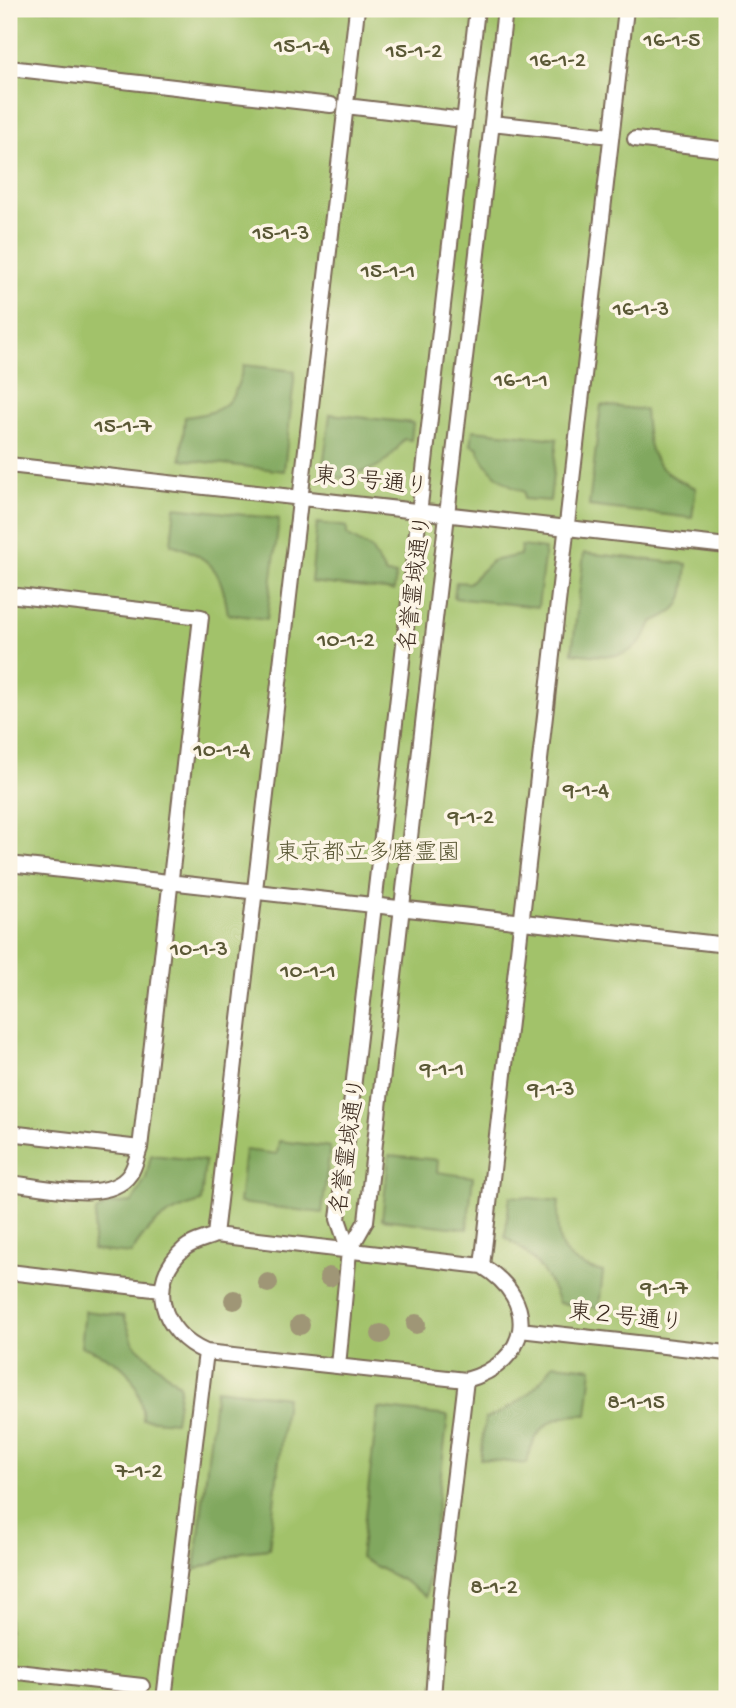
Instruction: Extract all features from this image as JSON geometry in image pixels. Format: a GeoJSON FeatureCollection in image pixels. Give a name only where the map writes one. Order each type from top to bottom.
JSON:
{"type":"FeatureCollection","features":[{"type":"Feature","properties":{"kind":"lane"},"geometry":{"type":"LineString","coordinates":[[215,1235],[301,498],[338,106],[357,9]]}},
{"type":"Feature","properties":{"kind":"lane","name":"名誉霊域通り"},"geometry":{"type":"LineString","coordinates":[[349,1251],[338,1219],[477,9]]}},
{"type":"Feature","properties":{"kind":"lane","name":"名誉霊域通り"},"geometry":{"type":"LineString","coordinates":[[349,1251],[366,1221],[505,9]]}},
{"type":"Feature","properties":{"kind":"lane"},"geometry":{"type":"LineString","coordinates":[[482,1266],[626,9]]}},
{"type":"Feature","properties":{"kind":"lane"},"geometry":{"type":"LineString","coordinates":[[9,68],[464,120]]}},
{"type":"Feature","properties":{"kind":"lane"},"geometry":{"type":"LineString","coordinates":[[492,123],[611,136]]}},
{"type":"Feature","properties":{"kind":"lane"},"geometry":{"type":"LineString","coordinates":[[635,139],[727,149]]}},
{"type":"Feature","properties":{"kind":"lane","name":"東３号通り"},"geometry":{"type":"LineString","coordinates":[[9,465],[727,546]]}},
{"type":"Feature","properties":{"kind":"lane"},"geometry":{"type":"LineString","coordinates":[[9,596],[201,617],[140,1148],[130,1174],[112,1190],[91,1192],[9,1183]]}},
{"type":"Feature","properties":{"kind":"lane"},"geometry":{"type":"LineString","coordinates":[[9,864],[727,945]]}},
{"type":"Feature","properties":{"kind":"lane"},"geometry":{"type":"LineString","coordinates":[[9,1133],[140,1148]]}},
{"type":"Feature","properties":{"kind":"lane"},"geometry":{"type":"LineString","coordinates":[[215,1235],[482,1266],[502,1278],[513,1294],[520,1330],[515,1346],[505,1363],[487,1374],[466,1381],[206,1353],[187,1344],[173,1328],[165,1310],[162,1290],[170,1264],[187,1245],[215,1235]]}},
{"type":"Feature","properties":{"kind":"lane"},"geometry":{"type":"LineString","coordinates":[[338,1367],[349,1251]]}},
{"type":"Feature","properties":{"kind":"lane"},"geometry":{"type":"LineString","coordinates":[[9,1272],[162,1290]]}},
{"type":"Feature","properties":{"kind":"lane","name":"東２号通り"},"geometry":{"type":"LineString","coordinates":[[520,1330],[727,1353]]}},
{"type":"Feature","properties":{"kind":"lane"},"geometry":{"type":"LineString","coordinates":[[164,1699],[206,1353]]}},
{"type":"Feature","properties":{"kind":"lane"},"geometry":{"type":"LineString","coordinates":[[433,1699],[440,1600],[466,1381]]}},
{"type":"Feature","properties":{"kind":"lane"},"geometry":{"type":"LineString","coordinates":[[9,1671],[142,1686]]}},
{"type":"Feature","properties":{"kind":"green space","name":"東京都立多磨霊園"},"geometry":{"type":"Polygon","coordinates":[[[9,9],[727,9],[727,1699],[9,1699],[9,9]]]}},
{"type":"Feature","properties":{"kind":"green space"},"geometry":{"type":"Polygon","coordinates":[[[244,365],[295,371],[284,471],[181,459],[185,417],[210,412],[226,404],[236,389],[244,365]]]}},
{"type":"Feature","properties":{"kind":"green space"},"geometry":{"type":"Polygon","coordinates":[[[601,405],[645,410],[648,438],[655,459],[670,475],[696,488],[692,518],[589,506],[601,405]]]}},
{"type":"Feature","properties":{"kind":"green space"},"geometry":{"type":"Polygon","coordinates":[[[330,414],[413,423],[411,440],[404,439],[382,463],[368,470],[351,473],[350,479],[322,475],[330,414]]]}},
{"type":"Feature","properties":{"kind":"green space"},"geometry":{"type":"Polygon","coordinates":[[[473,430],[557,439],[550,501],[524,499],[524,492],[495,474],[477,447],[471,445],[473,430]]]}},
{"type":"Feature","properties":{"kind":"green space"},"geometry":{"type":"Polygon","coordinates":[[[175,507],[279,519],[267,619],[228,614],[222,587],[213,568],[197,555],[171,544],[175,507]]]}},
{"type":"Feature","properties":{"kind":"green space"},"geometry":{"type":"Polygon","coordinates":[[[317,523],[347,527],[347,535],[371,549],[386,574],[396,575],[394,591],[311,582],[317,523]]]}},
{"type":"Feature","properties":{"kind":"green space"},"geometry":{"type":"Polygon","coordinates":[[[521,546],[545,549],[538,607],[454,598],[456,582],[469,583],[492,561],[520,555],[521,546]]]}},
{"type":"Feature","properties":{"kind":"green space"},"geometry":{"type":"Polygon","coordinates":[[[584,553],[687,564],[681,601],[672,612],[652,622],[638,645],[629,651],[609,656],[572,653],[584,553]]]}},
{"type":"Feature","properties":{"kind":"green space"},"geometry":{"type":"Polygon","coordinates":[[[279,1141],[330,1147],[322,1213],[239,1203],[245,1150],[277,1154],[279,1141]]]}},
{"type":"Feature","properties":{"kind":"green space"},"geometry":{"type":"Polygon","coordinates":[[[151,1155],[205,1161],[201,1202],[168,1214],[144,1234],[131,1254],[92,1250],[96,1212],[108,1204],[132,1202],[146,1178],[151,1155]]]}},
{"type":"Feature","properties":{"kind":"green space"},"geometry":{"type":"Polygon","coordinates":[[[389,1155],[438,1160],[437,1172],[473,1177],[467,1229],[382,1219],[389,1155]]]}},
{"type":"Feature","properties":{"kind":"green space"},"geometry":{"type":"Polygon","coordinates":[[[510,1196],[559,1201],[558,1228],[563,1249],[577,1263],[603,1272],[599,1308],[559,1303],[538,1265],[505,1237],[510,1196]]]}},
{"type":"Feature","properties":{"kind":"green space"},"geometry":{"type":"Polygon","coordinates":[[[85,1311],[124,1316],[134,1344],[180,1386],[175,1422],[143,1419],[138,1391],[126,1371],[108,1357],[81,1346],[85,1311]]]}},
{"type":"Feature","properties":{"kind":"green space"},"geometry":{"type":"Polygon","coordinates":[[[553,1364],[592,1368],[587,1415],[563,1417],[546,1426],[534,1442],[527,1464],[480,1459],[485,1419],[524,1398],[553,1364]]]}},
{"type":"Feature","properties":{"kind":"green space"},"geometry":{"type":"Polygon","coordinates":[[[216,1389],[286,1397],[269,1549],[242,1552],[195,1570],[216,1389]]]}},
{"type":"Feature","properties":{"kind":"green space"},"geometry":{"type":"Polygon","coordinates":[[[378,1408],[448,1416],[426,1597],[406,1582],[360,1558],[378,1408]]]}},
{"type":"Feature","properties":{"kind":"park label","name":"16-1-5"},"geometry":{"type":"Point","coordinates":[672,41]}},
{"type":"Feature","properties":{"kind":"park label","name":"15-1-4"},"geometry":{"type":"Point","coordinates":[302,47]}},
{"type":"Feature","properties":{"kind":"park label","name":"15-1-2"},"geometry":{"type":"Point","coordinates":[414,52]}},
{"type":"Feature","properties":{"kind":"park label","name":"16-1-2"},"geometry":{"type":"Point","coordinates":[558,61]}},
{"type":"Feature","properties":{"kind":"park label","name":"15-1-3"},"geometry":{"type":"Point","coordinates":[281,234]}},
{"type":"Feature","properties":{"kind":"park label","name":"15-1-1"},"geometry":{"type":"Point","coordinates":[388,272]}},
{"type":"Feature","properties":{"kind":"park label","name":"16-1-3"},"geometry":{"type":"Point","coordinates":[641,310]}},
{"type":"Feature","properties":{"kind":"park label","name":"16-1-1"},"geometry":{"type":"Point","coordinates":[521,381]}},
{"type":"Feature","properties":{"kind":"park label","name":"15-1-7"},"geometry":{"type":"Point","coordinates":[123,427]}},
{"type":"Feature","properties":{"kind":"park label","name":"10-1-2"},"geometry":{"type":"Point","coordinates":[346,641]}},
{"type":"Feature","properties":{"kind":"park label","name":"10-1-4"},"geometry":{"type":"Point","coordinates":[222,751]}},
{"type":"Feature","properties":{"kind":"park label","name":"9-1-4"},"geometry":{"type":"Point","coordinates":[586,791]}},
{"type":"Feature","properties":{"kind":"park label","name":"9-1-2"},"geometry":{"type":"Point","coordinates":[471,818]}},
{"type":"Feature","properties":{"kind":"park label","name":"10-1-3"},"geometry":{"type":"Point","coordinates":[199,950]}},
{"type":"Feature","properties":{"kind":"park label","name":"10-1-1"},"geometry":{"type":"Point","coordinates":[308,972]}},
{"type":"Feature","properties":{"kind":"park label","name":"9-1-1"},"geometry":{"type":"Point","coordinates":[442,1070]}},
{"type":"Feature","properties":{"kind":"park label","name":"9-1-3"},"geometry":{"type":"Point","coordinates":[551,1090]}},
{"type":"Feature","properties":{"kind":"park label","name":"9-1-7"},"geometry":{"type":"Point","coordinates":[664,1289]}},
{"type":"Feature","properties":{"kind":"park label","name":"8-1-15"},"geometry":{"type":"Point","coordinates":[636,1403]}},
{"type":"Feature","properties":{"kind":"park label","name":"7-1-2"},"geometry":{"type":"Point","coordinates":[139,1472]}},
{"type":"Feature","properties":{"kind":"park label","name":"8-1-2"},"geometry":{"type":"Point","coordinates":[494,1588]}}]}
